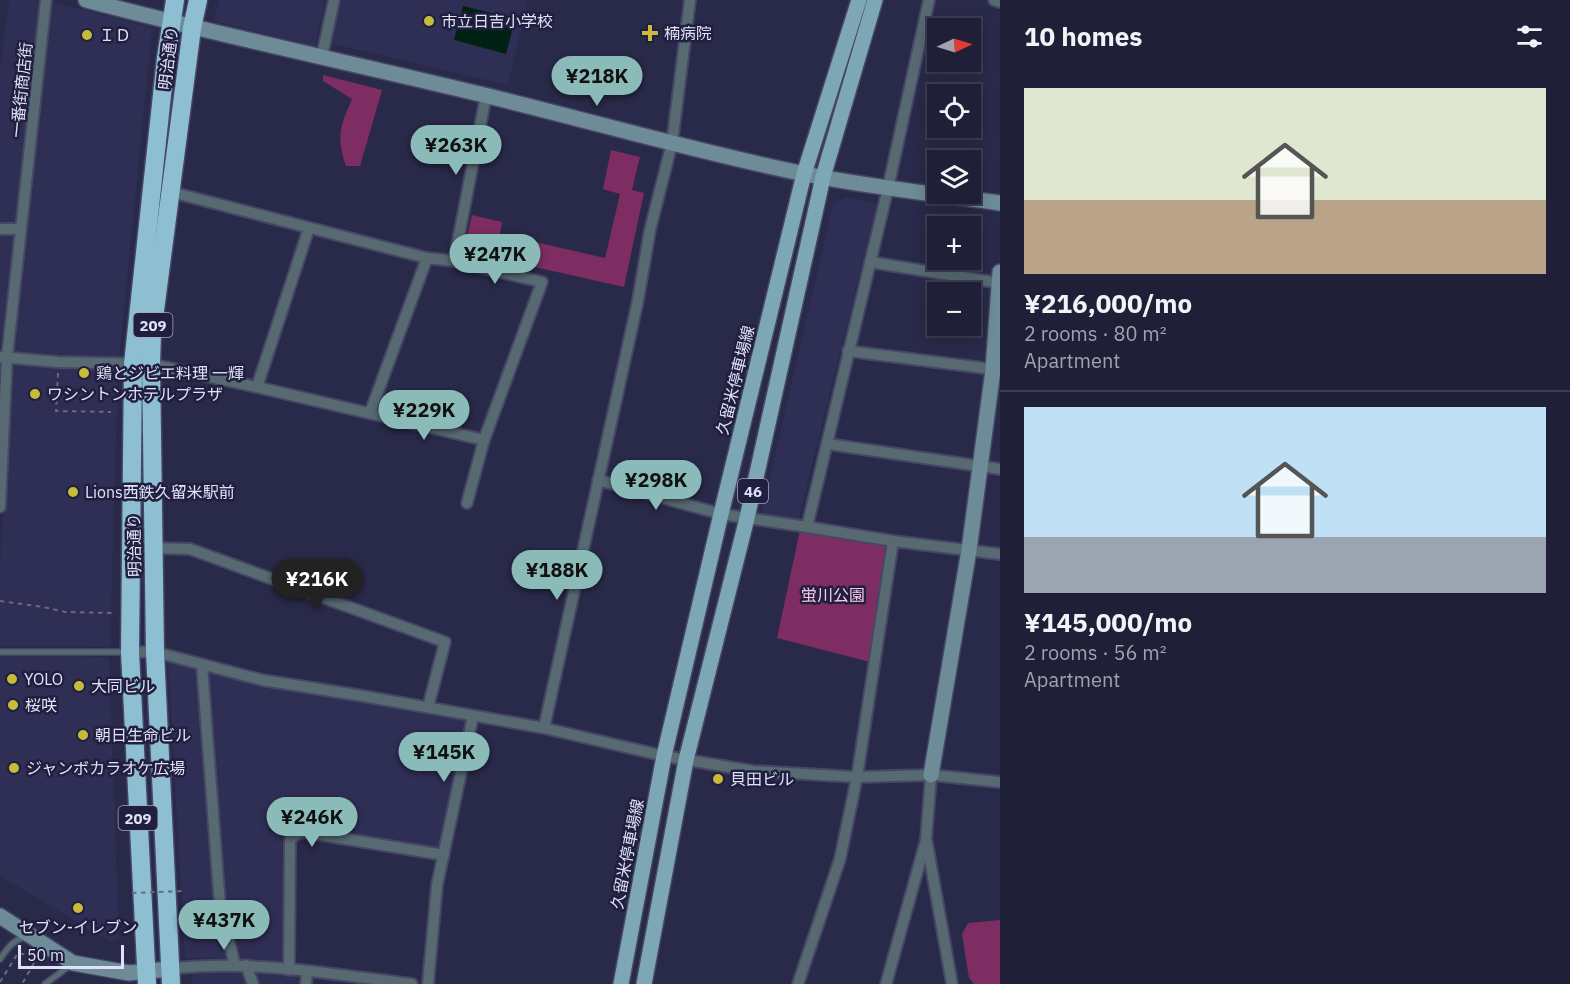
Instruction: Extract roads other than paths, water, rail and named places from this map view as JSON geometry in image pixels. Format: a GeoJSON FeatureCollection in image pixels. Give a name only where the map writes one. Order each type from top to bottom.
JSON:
{"type":"FeatureCollection","features":[{"type":"Feature","properties":{"kind":"highway","name":"明治通り"},"geometry":{"type":"LineString","coordinates":[[146,978],[130,614],[142,364],[142,260],[170,22],[175,0]]}},
{"type":"Feature","properties":{"kind":"highway","name":"明治通り"},"geometry":{"type":"LineString","coordinates":[[170,977],[155,652],[153,548],[142,364],[152,333],[192,28],[198,0]]}},
{"type":"Feature","properties":{"kind":"main road","name":"久留米停車場線"},"geometry":{"type":"LineString","coordinates":[[621,984],[664,756],[721,514],[804,174],[859,0]]}},
{"type":"Feature","properties":{"kind":"main road","name":"46"},"geometry":{"type":"LineString","coordinates":[[644,984],[686,760],[747,518],[824,177],[875,0]]}},
{"type":"Feature","properties":{"kind":"street","name":"一番街商店街"},"geometry":{"type":"LineString","coordinates":[[0,507],[3,357],[21,229],[46,0]]}},
{"type":"Feature","properties":{"kind":"street"},"geometry":{"type":"LineString","coordinates":[[86,0],[192,28],[322,56],[804,174],[1000,203]]}},
{"type":"Feature","properties":{"kind":"street"},"geometry":{"type":"LineString","coordinates":[[322,56],[334,0]]}},
{"type":"Feature","properties":{"kind":"street"},"geometry":{"type":"LineString","coordinates":[[544,728],[638,300],[650,230],[672,143],[690,0]]}},
{"type":"Feature","properties":{"kind":"street"},"geometry":{"type":"LineString","coordinates":[[807,527],[888,188],[929,0]]}},
{"type":"Feature","properties":{"kind":"street"},"geometry":{"type":"LineString","coordinates":[[994,0],[1000,2]]}},
{"type":"Feature","properties":{"kind":"street"},"geometry":{"type":"LineString","coordinates":[[454,261],[486,96]]}},
{"type":"Feature","properties":{"kind":"street"},"geometry":{"type":"LineString","coordinates":[[171,192],[427,258],[454,261],[542,282],[484,441],[467,503]]}},
{"type":"Feature","properties":{"kind":"street"},"geometry":{"type":"LineString","coordinates":[[257,387],[309,228]]}},
{"type":"Feature","properties":{"kind":"street"},"geometry":{"type":"LineString","coordinates":[[0,229],[21,229]]}},
{"type":"Feature","properties":{"kind":"street"},"geometry":{"type":"LineString","coordinates":[[370,413],[427,258]]}},
{"type":"Feature","properties":{"kind":"street"},"geometry":{"type":"LineString","coordinates":[[870,262],[1000,279],[996,370],[932,775],[927,840],[886,984]]}},
{"type":"Feature","properties":{"kind":"street"},"geometry":{"type":"LineString","coordinates":[[848,351],[996,370]]}},
{"type":"Feature","properties":{"kind":"street"},"geometry":{"type":"LineString","coordinates":[[3,357],[58,362],[142,364],[257,387],[484,441]]}},
{"type":"Feature","properties":{"kind":"street"},"geometry":{"type":"LineString","coordinates":[[828,444],[1000,469]]}},
{"type":"Feature","properties":{"kind":"street"},"geometry":{"type":"LineString","coordinates":[[598,480],[721,514],[893,541],[1000,554]]}},
{"type":"Feature","properties":{"kind":"street"},"geometry":{"type":"LineString","coordinates":[[798,984],[840,859],[857,777],[893,541]]}},
{"type":"Feature","properties":{"kind":"street"},"geometry":{"type":"LineString","coordinates":[[153,548],[190,549],[445,642],[428,707]]}},
{"type":"Feature","properties":{"kind":"street"},"geometry":{"type":"LineString","coordinates":[[130,652],[155,652],[262,680],[544,728],[664,756],[753,771],[857,777],[932,775],[1000,782]]}},
{"type":"Feature","properties":{"kind":"street"},"geometry":{"type":"LineString","coordinates":[[202,665],[220,906],[235,965]]}},
{"type":"Feature","properties":{"kind":"street"},"geometry":{"type":"LineString","coordinates":[[428,984],[437,885],[473,716]]}},
{"type":"Feature","properties":{"kind":"street"},"geometry":{"type":"LineString","coordinates":[[289,970],[290,840],[295,835],[303,832],[444,855]]}},
{"type":"Feature","properties":{"kind":"street"},"geometry":{"type":"LineString","coordinates":[[927,840],[952,984]]}},
{"type":"Feature","properties":{"kind":"street"},"geometry":{"type":"LineString","coordinates":[[0,916],[73,963],[146,978],[170,977],[201,965],[246,965],[412,984]]}},
{"type":"Feature","properties":{"kind":"street"},"geometry":{"type":"LineString","coordinates":[[246,965],[253,984]]}},
{"type":"Feature","properties":{"kind":"street"},"geometry":{"type":"LineString","coordinates":[[306,984],[307,972]]}},
{"type":"Feature","properties":{"kind":"lane"},"geometry":{"type":"LineString","coordinates":[[0,652],[130,652]]}},
{"type":"Feature","properties":{"kind":"lane"},"geometry":{"type":"LineString","coordinates":[[0,959],[2,950],[16,940],[33,937]]}},
{"type":"Feature","properties":{"kind":"lane"},"geometry":{"type":"LineString","coordinates":[[45,984],[73,963]]}},
{"type":"Feature","properties":{"kind":"place","name":"市立日吉小学校"},"geometry":{"type":"Point","coordinates":[429,21]}},
{"type":"Feature","properties":{"kind":"place","name":"楠病院"},"geometry":{"type":"Point","coordinates":[650,33]}},
{"type":"Feature","properties":{"kind":"place","name":"ＩＤ"},"geometry":{"type":"Point","coordinates":[87,35]}},
{"type":"Feature","properties":{"kind":"place","name":"鶏とジビエ料理 一輝"},"geometry":{"type":"Point","coordinates":[84,373]}},
{"type":"Feature","properties":{"kind":"place","name":"ワシントンホテルプラザ"},"geometry":{"type":"Point","coordinates":[35,394]}},
{"type":"Feature","properties":{"kind":"place","name":"Lions西鉄久留米駅前"},"geometry":{"type":"Point","coordinates":[73,492]}},
{"type":"Feature","properties":{"kind":"place","name":"YOLO"},"geometry":{"type":"Point","coordinates":[12,679]}},
{"type":"Feature","properties":{"kind":"place","name":"大同ビル"},"geometry":{"type":"Point","coordinates":[79,686]}},
{"type":"Feature","properties":{"kind":"place","name":"桜咲"},"geometry":{"type":"Point","coordinates":[13,705]}},
{"type":"Feature","properties":{"kind":"place","name":"朝日生命ビル"},"geometry":{"type":"Point","coordinates":[83,735]}},
{"type":"Feature","properties":{"kind":"place","name":"ジャンボカラオケ広場"},"geometry":{"type":"Point","coordinates":[14,768]}},
{"type":"Feature","properties":{"kind":"place","name":"貝田ビル"},"geometry":{"type":"Point","coordinates":[718,779]}},
{"type":"Feature","properties":{"kind":"place","name":"セブン-イレブン"},"geometry":{"type":"Point","coordinates":[78,908]}},
{"type":"Feature","properties":{"kind":"park label","name":"蛍川公園"},"geometry":{"type":"Point","coordinates":[833,595]}}]}
